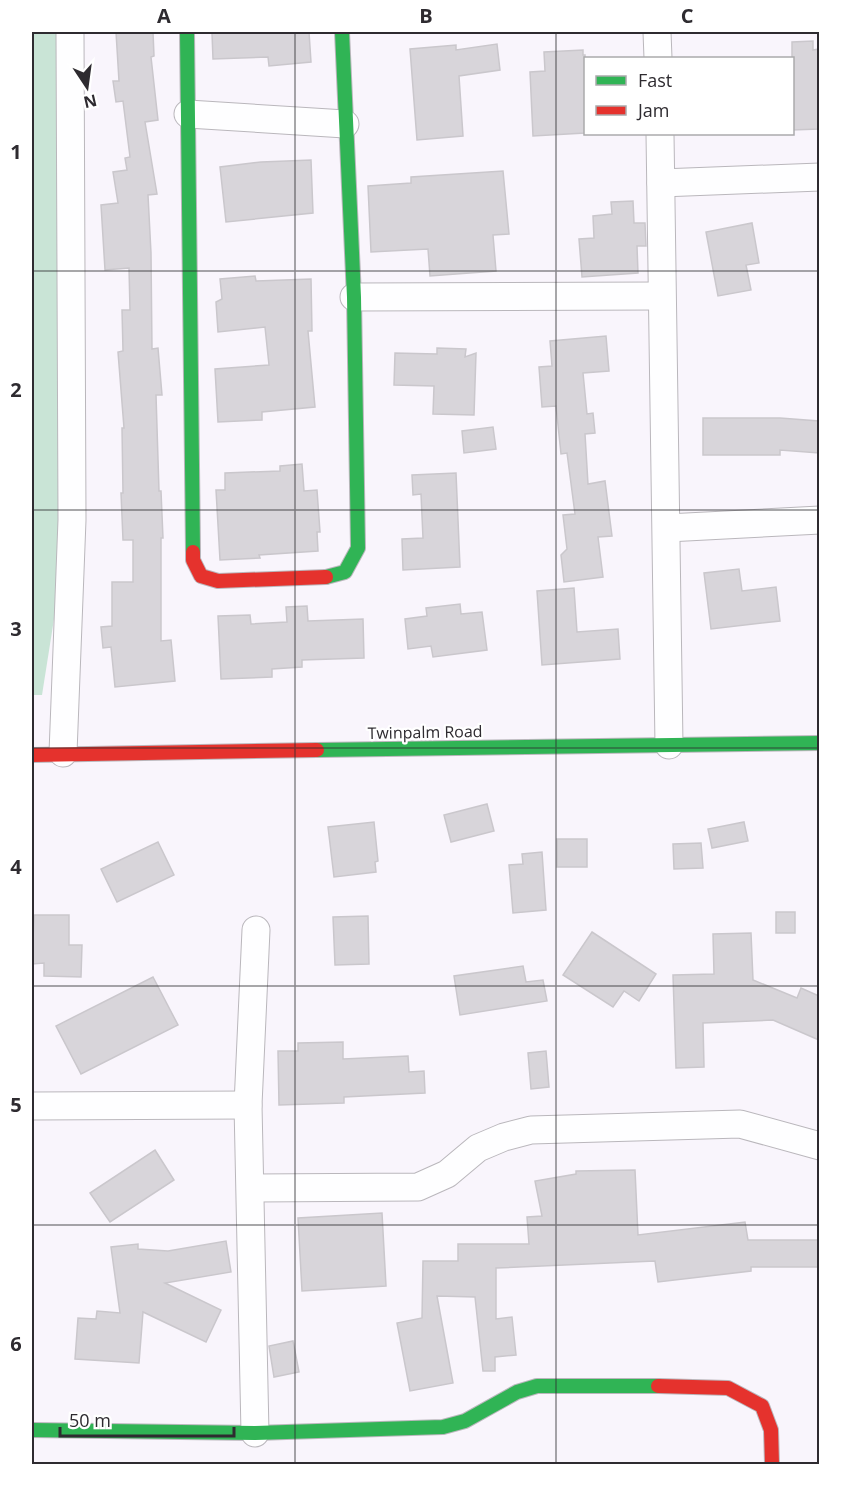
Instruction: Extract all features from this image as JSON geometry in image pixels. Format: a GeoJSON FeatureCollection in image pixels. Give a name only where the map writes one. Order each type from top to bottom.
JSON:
{"type":"FeatureCollection","features":[{"type":"Feature","properties":{"kind":"street"},"geometry":{"type":"LineString","coordinates":[[63,753],[72,520],[70,32]]}},
{"type":"Feature","properties":{"kind":"street"},"geometry":{"type":"LineString","coordinates":[[187,32],[193,560],[201,576],[218,581],[325,577],[345,572],[358,548],[354,297],[342,32]]}},
{"type":"Feature","properties":{"kind":"street"},"geometry":{"type":"LineString","coordinates":[[657,32],[658,57]]}},
{"type":"Feature","properties":{"kind":"street"},"geometry":{"type":"LineString","coordinates":[[188,114],[345,124]]}},
{"type":"Feature","properties":{"kind":"street"},"geometry":{"type":"LineString","coordinates":[[660,135],[669,745]]}},
{"type":"Feature","properties":{"kind":"street"},"geometry":{"type":"LineString","coordinates":[[661,183],[819,177]]}},
{"type":"Feature","properties":{"kind":"street"},"geometry":{"type":"LineString","coordinates":[[354,297],[661,296]]}},
{"type":"Feature","properties":{"kind":"street"},"geometry":{"type":"LineString","coordinates":[[667,528],[819,520]]}},
{"type":"Feature","properties":{"kind":"street","name":"Twinpalm Road"},"geometry":{"type":"LineString","coordinates":[[32,755],[819,742]]}},
{"type":"Feature","properties":{"kind":"street"},"geometry":{"type":"LineString","coordinates":[[255,1433],[248,1105],[256,930]]}},
{"type":"Feature","properties":{"kind":"street"},"geometry":{"type":"LineString","coordinates":[[32,1106],[248,1105]]}},
{"type":"Feature","properties":{"kind":"street"},"geometry":{"type":"LineString","coordinates":[[251,1188],[418,1187],[447,1174],[478,1148],[504,1137],[531,1130],[740,1124],[819,1146]]}},
{"type":"Feature","properties":{"kind":"street"},"geometry":{"type":"LineString","coordinates":[[32,1430],[255,1433],[443,1427],[465,1421],[517,1392],[537,1386],[728,1388],[762,1406],[771,1430],[772,1464]]}},
{"type":"Feature","properties":{"kind":"green space"},"geometry":{"type":"Polygon","coordinates":[[[32,32],[60,32],[60,581],[42,695],[32,695],[32,32]]]}},
{"type":"Feature","properties":{"kind":"building"},"geometry":{"type":"Polygon","coordinates":[[[116,32],[153,32],[154,56],[151,57],[158,120],[145,122],[157,194],[148,195],[152,349],[158,348],[162,395],[156,395],[163,538],[161,538],[161,641],[171,640],[175,681],[115,687],[111,647],[103,648],[101,627],[112,626],[112,582],[133,582],[133,540],[123,540],[121,493],[123,493],[122,428],[124,428],[118,352],[123,351],[122,310],[130,310],[129,268],[105,270],[101,205],[118,203],[113,172],[127,170],[125,158],[130,157],[123,101],[116,102],[113,81],[119,81],[116,32]]]}},
{"type":"Feature","properties":{"kind":"building"},"geometry":{"type":"Polygon","coordinates":[[[309,32],[311,62],[269,66],[268,57],[213,59],[212,33],[309,32]]]}},
{"type":"Feature","properties":{"kind":"building"},"geometry":{"type":"Polygon","coordinates":[[[813,41],[813,50],[819,49],[819,129],[794,130],[792,42],[813,41]]]}},
{"type":"Feature","properties":{"kind":"building"},"geometry":{"type":"Polygon","coordinates":[[[497,44],[500,70],[459,76],[463,136],[417,140],[410,49],[456,45],[456,50],[497,44]]]}},
{"type":"Feature","properties":{"kind":"building"},"geometry":{"type":"Polygon","coordinates":[[[583,50],[583,55],[585,55],[584,133],[533,136],[530,72],[545,71],[544,52],[583,50]]]}},
{"type":"Feature","properties":{"kind":"building"},"geometry":{"type":"Polygon","coordinates":[[[311,160],[313,213],[226,222],[220,167],[261,162],[311,160]]]}},
{"type":"Feature","properties":{"kind":"building"},"geometry":{"type":"Polygon","coordinates":[[[503,171],[509,234],[493,235],[496,271],[430,276],[428,249],[371,252],[368,186],[411,183],[411,177],[503,171]]]}},
{"type":"Feature","properties":{"kind":"building"},"geometry":{"type":"Polygon","coordinates":[[[633,201],[634,223],[645,223],[646,246],[637,246],[638,273],[582,277],[579,239],[594,238],[593,216],[612,214],[611,202],[633,201]]]}},
{"type":"Feature","properties":{"kind":"building"},"geometry":{"type":"Polygon","coordinates":[[[752,223],[759,263],[746,265],[751,290],[718,296],[706,232],[752,223]]]}},
{"type":"Feature","properties":{"kind":"building"},"geometry":{"type":"Polygon","coordinates":[[[255,276],[256,281],[311,279],[312,331],[308,331],[315,407],[262,412],[262,420],[218,422],[215,369],[269,365],[265,327],[218,332],[216,302],[222,299],[220,279],[255,276]]]}},
{"type":"Feature","properties":{"kind":"building"},"geometry":{"type":"Polygon","coordinates":[[[606,336],[609,371],[583,373],[587,414],[593,413],[595,433],[585,434],[588,484],[605,481],[612,536],[598,537],[603,577],[564,582],[561,555],[567,549],[563,515],[575,514],[567,453],[561,454],[556,406],[542,407],[539,367],[552,366],[550,341],[606,336]]]}},
{"type":"Feature","properties":{"kind":"building"},"geometry":{"type":"Polygon","coordinates":[[[437,348],[466,349],[465,357],[476,353],[474,415],[433,414],[434,386],[394,385],[395,353],[437,354],[437,348]]]}},
{"type":"Feature","properties":{"kind":"building"},"geometry":{"type":"Polygon","coordinates":[[[703,418],[780,418],[819,421],[819,453],[780,450],[780,455],[703,455],[703,418]]]}},
{"type":"Feature","properties":{"kind":"building"},"geometry":{"type":"Polygon","coordinates":[[[493,427],[496,449],[464,453],[462,431],[493,427]]]}},
{"type":"Feature","properties":{"kind":"building"},"geometry":{"type":"Polygon","coordinates":[[[302,464],[304,491],[317,490],[320,532],[317,532],[318,551],[220,560],[216,490],[225,490],[225,473],[280,471],[280,466],[302,464]]]}},
{"type":"Feature","properties":{"kind":"building"},"geometry":{"type":"Polygon","coordinates":[[[456,473],[460,567],[403,570],[402,539],[423,538],[421,494],[413,495],[412,475],[456,473]]]}},
{"type":"Feature","properties":{"kind":"building"},"geometry":{"type":"Polygon","coordinates":[[[739,569],[742,591],[776,587],[780,621],[711,629],[704,573],[739,569]]]}},
{"type":"Feature","properties":{"kind":"building"},"geometry":{"type":"Polygon","coordinates":[[[574,588],[577,632],[618,629],[620,659],[542,665],[537,591],[574,588]]]}},
{"type":"Feature","properties":{"kind":"building"},"geometry":{"type":"Polygon","coordinates":[[[460,604],[461,614],[482,612],[487,650],[433,657],[431,646],[408,649],[405,619],[427,616],[426,608],[460,604]]]}},
{"type":"Feature","properties":{"kind":"building"},"geometry":{"type":"Polygon","coordinates":[[[307,606],[308,621],[363,619],[364,658],[302,660],[302,667],[272,669],[272,677],[221,679],[218,616],[250,615],[251,624],[287,622],[286,607],[307,606]]]}},
{"type":"Feature","properties":{"kind":"building"},"geometry":{"type":"Polygon","coordinates":[[[487,804],[494,831],[451,842],[444,815],[487,804]]]}},
{"type":"Feature","properties":{"kind":"building"},"geometry":{"type":"Polygon","coordinates":[[[374,822],[378,861],[375,862],[376,872],[334,877],[328,827],[374,822]]]}},
{"type":"Feature","properties":{"kind":"building"},"geometry":{"type":"Polygon","coordinates":[[[744,822],[748,841],[712,848],[708,829],[744,822]]]}},
{"type":"Feature","properties":{"kind":"building"},"geometry":{"type":"Polygon","coordinates":[[[557,839],[587,839],[587,867],[557,867],[557,839]]]}},
{"type":"Feature","properties":{"kind":"building"},"geometry":{"type":"Polygon","coordinates":[[[158,842],[174,875],[117,902],[101,869],[158,842]]]}},
{"type":"Feature","properties":{"kind":"building"},"geometry":{"type":"Polygon","coordinates":[[[701,843],[703,868],[674,869],[673,844],[701,843]]]}},
{"type":"Feature","properties":{"kind":"building"},"geometry":{"type":"Polygon","coordinates":[[[542,852],[546,910],[513,913],[509,865],[523,864],[522,854],[542,852]]]}},
{"type":"Feature","properties":{"kind":"building"},"geometry":{"type":"Polygon","coordinates":[[[776,912],[795,912],[795,933],[776,933],[776,912]]]}},
{"type":"Feature","properties":{"kind":"building"},"geometry":{"type":"Polygon","coordinates":[[[34,915],[69,915],[69,945],[82,945],[81,977],[44,976],[44,963],[32,964],[34,915]]]}},
{"type":"Feature","properties":{"kind":"building"},"geometry":{"type":"Polygon","coordinates":[[[368,916],[369,964],[335,965],[333,917],[368,916]]]}},
{"type":"Feature","properties":{"kind":"building"},"geometry":{"type":"Polygon","coordinates":[[[592,932],[656,974],[639,1001],[624,991],[613,1007],[563,975],[592,932]]]}},
{"type":"Feature","properties":{"kind":"building"},"geometry":{"type":"Polygon","coordinates":[[[751,933],[753,980],[797,998],[801,988],[819,996],[819,1040],[773,1020],[703,1023],[704,1067],[676,1068],[673,975],[714,974],[713,934],[751,933]]]}},
{"type":"Feature","properties":{"kind":"building"},"geometry":{"type":"Polygon","coordinates":[[[523,966],[526,982],[543,980],[547,1001],[460,1015],[454,976],[523,966]]]}},
{"type":"Feature","properties":{"kind":"building"},"geometry":{"type":"Polygon","coordinates":[[[153,977],[178,1025],[81,1074],[56,1026],[153,977]]]}},
{"type":"Feature","properties":{"kind":"building"},"geometry":{"type":"Polygon","coordinates":[[[343,1042],[343,1059],[408,1056],[409,1072],[424,1071],[425,1093],[344,1097],[344,1103],[279,1105],[278,1051],[298,1051],[298,1043],[343,1042]]]}},
{"type":"Feature","properties":{"kind":"building"},"geometry":{"type":"Polygon","coordinates":[[[546,1051],[549,1087],[531,1089],[528,1053],[546,1051]]]}},
{"type":"Feature","properties":{"kind":"building"},"geometry":{"type":"Polygon","coordinates":[[[155,1150],[174,1180],[110,1222],[90,1193],[155,1150]]]}},
{"type":"Feature","properties":{"kind":"building"},"geometry":{"type":"Polygon","coordinates":[[[635,1170],[638,1235],[745,1222],[748,1240],[819,1240],[819,1267],[751,1267],[751,1271],[658,1282],[655,1261],[496,1268],[496,1319],[512,1317],[516,1355],[495,1357],[495,1371],[483,1371],[475,1297],[437,1296],[453,1383],[410,1391],[397,1323],[422,1318],[423,1261],[458,1261],[458,1244],[529,1244],[527,1217],[542,1216],[535,1181],[576,1174],[576,1171],[635,1170]]]}},
{"type":"Feature","properties":{"kind":"building"},"geometry":{"type":"Polygon","coordinates":[[[382,1213],[386,1286],[302,1291],[298,1218],[382,1213]]]}},
{"type":"Feature","properties":{"kind":"building"},"geometry":{"type":"Polygon","coordinates":[[[226,1241],[231,1272],[165,1283],[221,1310],[206,1342],[143,1312],[139,1363],[75,1359],[78,1318],[96,1319],[97,1311],[120,1313],[111,1247],[138,1244],[138,1249],[168,1251],[226,1241]]]}},
{"type":"Feature","properties":{"kind":"building"},"geometry":{"type":"Polygon","coordinates":[[[293,1341],[299,1372],[274,1377],[269,1346],[293,1341]]]}},
{"type":"Feature","properties":{"kind":"traffic: fast"},"geometry":{"type":"LineString","coordinates":[[187,32],[193,552]]}},
{"type":"Feature","properties":{"kind":"traffic: fast"},"geometry":{"type":"LineString","coordinates":[[326,577],[345,572],[358,548],[354,297],[342,32]]}},
{"type":"Feature","properties":{"kind":"traffic: fast"},"geometry":{"type":"LineString","coordinates":[[317,750],[820,743]]}},
{"type":"Feature","properties":{"kind":"traffic: fast"},"geometry":{"type":"LineString","coordinates":[[32,1430],[255,1433],[443,1427],[465,1421],[517,1392],[537,1386],[658,1386]]}},
{"type":"Feature","properties":{"kind":"traffic: jam"},"geometry":{"type":"LineString","coordinates":[[193,552],[193,560],[201,576],[218,581],[326,577]]}},
{"type":"Feature","properties":{"kind":"traffic: jam"},"geometry":{"type":"LineString","coordinates":[[32,755],[317,750]]}},
{"type":"Feature","properties":{"kind":"traffic: jam"},"geometry":{"type":"LineString","coordinates":[[658,1386],[728,1388],[762,1406],[771,1430],[772,1464]]}}]}
